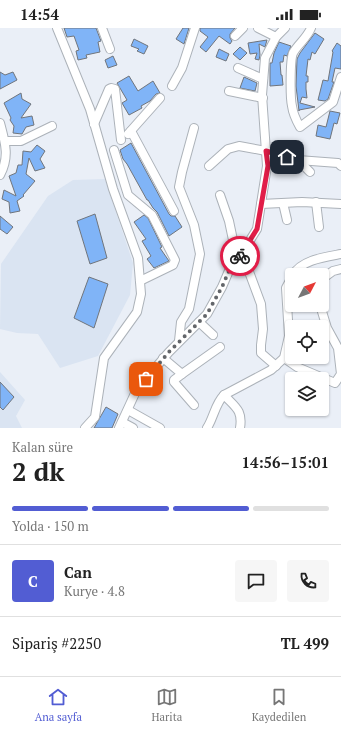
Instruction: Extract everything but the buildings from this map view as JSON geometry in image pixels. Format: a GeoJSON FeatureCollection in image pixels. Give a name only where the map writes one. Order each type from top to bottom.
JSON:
{"type":"FeatureCollection","features":[{"type":"Feature","properties":{"kind":"street"},"geometry":{"type":"LineString","coordinates":[[57,28],[90,110],[113,189],[138,258],[141,294],[137,312],[104,358],[95,417],[85,428]]}},
{"type":"Feature","properties":{"kind":"street"},"geometry":{"type":"LineString","coordinates":[[102,28],[110,49]]}},
{"type":"Feature","properties":{"kind":"street"},"geometry":{"type":"LineString","coordinates":[[172,86],[182,68],[195,28]]}},
{"type":"Feature","properties":{"kind":"street"},"geometry":{"type":"LineString","coordinates":[[235,36],[243,28]]}},
{"type":"Feature","properties":{"kind":"street"},"geometry":{"type":"LineString","coordinates":[[258,28],[268,30],[276,37]]}},
{"type":"Feature","properties":{"kind":"street"},"geometry":{"type":"LineString","coordinates":[[133,428],[121,425],[137,390],[163,358],[207,314],[222,287],[231,266],[242,253],[257,229],[268,166],[263,98],[265,58],[276,37],[285,28]]}},
{"type":"Feature","properties":{"kind":"street"},"geometry":{"type":"LineString","coordinates":[[311,28],[308,35],[292,54],[292,105],[295,117],[300,127],[337,102],[341,77]]}},
{"type":"Feature","properties":{"kind":"street"},"geometry":{"type":"LineString","coordinates":[[238,68],[263,79]]}},
{"type":"Feature","properties":{"kind":"street"},"geometry":{"type":"LineString","coordinates":[[94,124],[108,89],[115,89],[121,140]]}},
{"type":"Feature","properties":{"kind":"street"},"geometry":{"type":"LineString","coordinates":[[229,91],[263,98]]}},
{"type":"Feature","properties":{"kind":"street"},"geometry":{"type":"LineString","coordinates":[[114,150],[121,140],[131,131],[160,98]]}},
{"type":"Feature","properties":{"kind":"street"},"geometry":{"type":"LineString","coordinates":[[5,141],[21,141],[52,126]]}},
{"type":"Feature","properties":{"kind":"street"},"geometry":{"type":"LineString","coordinates":[[0,127],[7,149],[4,168],[0,175]]}},
{"type":"Feature","properties":{"kind":"street"},"geometry":{"type":"LineString","coordinates":[[179,341],[181,322],[190,309],[200,254],[194,225],[179,187],[194,128]]}},
{"type":"Feature","properties":{"kind":"street"},"geometry":{"type":"LineString","coordinates":[[131,131],[174,211]]}},
{"type":"Feature","properties":{"kind":"street"},"geometry":{"type":"LineString","coordinates":[[101,146],[114,150]]}},
{"type":"Feature","properties":{"kind":"street"},"geometry":{"type":"LineString","coordinates":[[209,166],[228,149],[238,146],[266,151],[298,160],[338,163],[341,166]]}},
{"type":"Feature","properties":{"kind":"street"},"geometry":{"type":"LineString","coordinates":[[114,150],[128,195],[152,215],[175,260],[173,265],[140,280]]}},
{"type":"Feature","properties":{"kind":"street"},"geometry":{"type":"LineString","coordinates":[[298,160],[310,172]]}},
{"type":"Feature","properties":{"kind":"street"},"geometry":{"type":"LineString","coordinates":[[220,196],[229,221],[237,259],[248,269],[261,304],[263,329],[261,353],[276,366]]}},
{"type":"Feature","properties":{"kind":"street"},"geometry":{"type":"LineString","coordinates":[[261,204],[316,202],[341,204]]}},
{"type":"Feature","properties":{"kind":"street"},"geometry":{"type":"LineString","coordinates":[[316,202],[319,227]]}},
{"type":"Feature","properties":{"kind":"street"},"geometry":{"type":"LineString","coordinates":[[282,203],[287,220]]}},
{"type":"Feature","properties":{"kind":"street"},"geometry":{"type":"LineString","coordinates":[[297,268],[317,259],[341,254]]}},
{"type":"Feature","properties":{"kind":"street"},"geometry":{"type":"LineString","coordinates":[[329,274],[341,269]]}},
{"type":"Feature","properties":{"kind":"street"},"geometry":{"type":"LineString","coordinates":[[207,428],[218,401],[224,395],[271,370],[284,358],[289,336],[288,312]]}},
{"type":"Feature","properties":{"kind":"street"},"geometry":{"type":"LineString","coordinates":[[284,358],[297,367],[335,383],[341,374],[338,348],[327,328],[322,312]]}},
{"type":"Feature","properties":{"kind":"street"},"geometry":{"type":"LineString","coordinates":[[199,322],[213,335]]}},
{"type":"Feature","properties":{"kind":"street"},"geometry":{"type":"LineString","coordinates":[[194,405],[174,382],[174,380],[220,347]]}},
{"type":"Feature","properties":{"kind":"street"},"geometry":{"type":"LineString","coordinates":[[163,358],[182,374]]}},
{"type":"Feature","properties":{"kind":"street"},"geometry":{"type":"LineString","coordinates":[[224,395],[238,410],[241,419],[240,428]]}},
{"type":"Feature","properties":{"kind":"street"},"geometry":{"type":"LineString","coordinates":[[128,410],[160,428]]}},
{"type":"Feature","properties":{"kind":"shaded area"},"geometry":{"type":"Polygon","coordinates":[[[105,179],[133,263],[130,295],[98,356],[60,368],[38,334],[17,333],[0,329],[1,264],[48,196],[73,180],[105,179]]]}},
{"type":"Feature","properties":{"kind":"shaded area"},"geometry":{"type":"Polygon","coordinates":[[[0,372],[25,400],[16,416],[22,428],[0,428],[0,372]]]}},
{"type":"Feature","properties":{"kind":"way so far"},"geometry":{"type":"LineString","coordinates":[[146,379],[169,352],[207,314],[222,287],[231,266],[240,256]]}},
{"type":"Feature","properties":{"kind":"route"},"geometry":{"type":"LineString","coordinates":[[240,256],[257,229],[268,166],[266,151],[287,157]]}}]}
